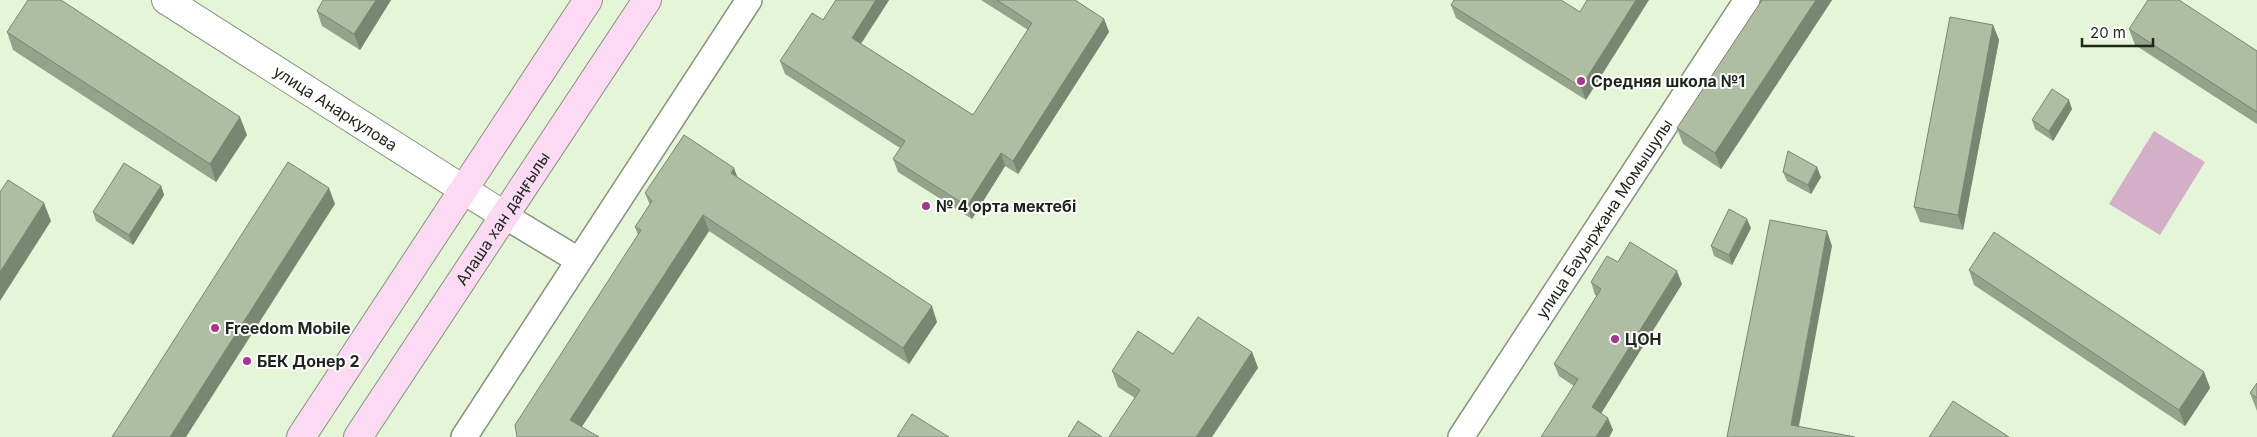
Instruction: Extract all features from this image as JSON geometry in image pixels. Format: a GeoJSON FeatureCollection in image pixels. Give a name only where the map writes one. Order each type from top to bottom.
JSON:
{"type":"FeatureCollection","features":[{"type":"Feature","properties":{"kind":"main road"},"geometry":{"type":"LineString","coordinates":[[301,437],[588,0]]}},
{"type":"Feature","properties":{"kind":"main road","name":"Алаша хан даңғылы"},"geometry":{"type":"LineString","coordinates":[[358,437],[647,0]]}},
{"type":"Feature","properties":{"kind":"street","name":"улица Анаркулова"},"geometry":{"type":"LineString","coordinates":[[166,0],[505,216]]}},
{"type":"Feature","properties":{"kind":"street"},"geometry":{"type":"LineString","coordinates":[[464,437],[749,0]]}},
{"type":"Feature","properties":{"kind":"street","name":"улица Бауыржана Момышулы"},"geometry":{"type":"LineString","coordinates":[[1461,437],[1747,0]]}},
{"type":"Feature","properties":{"kind":"street"},"geometry":{"type":"LineString","coordinates":[[505,216],[578,260]]}},
{"type":"Feature","properties":{"kind":"shaded area"},"geometry":{"type":"Polygon","coordinates":[[[2154,131],[2205,162],[2160,235],[2109,204],[2154,131]]]}},
{"type":"Feature","properties":{"kind":"building"},"geometry":{"type":"Polygon","coordinates":[[[28,0],[61,0],[240,117],[210,164],[7,32],[28,0]]]}},
{"type":"Feature","properties":{"kind":"building"},"geometry":{"type":"Polygon","coordinates":[[[323,0],[376,0],[354,34],[317,11],[323,0]]]}},
{"type":"Feature","properties":{"kind":"building"},"geometry":{"type":"Polygon","coordinates":[[[836,0],[876,0],[852,38],[973,115],[1032,23],[997,0],[1075,0],[1104,19],[1013,161],[1001,153],[967,206],[893,159],[905,141],[780,61],[812,13],[823,20],[836,0]]]}},
{"type":"Feature","properties":{"kind":"building"},"geometry":{"type":"Polygon","coordinates":[[[1454,0],[1561,0],[1580,12],[1587,0],[1636,0],[1581,87],[1451,5],[1454,0]]]}},
{"type":"Feature","properties":{"kind":"building"},"geometry":{"type":"Polygon","coordinates":[[[1762,0],[1816,0],[1715,153],[1677,128],[1762,0]]]}},
{"type":"Feature","properties":{"kind":"building"},"geometry":{"type":"Polygon","coordinates":[[[2148,0],[2179,0],[2257,51],[2257,112],[2129,29],[2148,0]]]}},
{"type":"Feature","properties":{"kind":"building"},"geometry":{"type":"Polygon","coordinates":[[[1950,17],[1993,25],[1958,215],[1914,207],[1950,17]]]}},
{"type":"Feature","properties":{"kind":"building"},"geometry":{"type":"Polygon","coordinates":[[[2052,89],[2069,100],[2049,131],[2032,120],[2052,89]]]}},
{"type":"Feature","properties":{"kind":"building"},"geometry":{"type":"Polygon","coordinates":[[[684,135],[734,168],[731,173],[932,306],[903,348],[703,215],[570,420],[599,437],[517,437],[515,425],[641,230],[635,227],[652,201],[645,193],[684,135]]]}},
{"type":"Feature","properties":{"kind":"building"},"geometry":{"type":"Polygon","coordinates":[[[1788,151],[1817,167],[1808,185],[1783,172],[1788,151]]]}},
{"type":"Feature","properties":{"kind":"building"},"geometry":{"type":"Polygon","coordinates":[[[288,162],[329,188],[170,437],[112,437],[288,162]]]}},
{"type":"Feature","properties":{"kind":"building"},"geometry":{"type":"Polygon","coordinates":[[[124,163],[161,186],[129,235],[93,212],[124,163]]]}},
{"type":"Feature","properties":{"kind":"building"},"geometry":{"type":"Polygon","coordinates":[[[8,180],[44,203],[0,272],[0,192],[8,180]]]}},
{"type":"Feature","properties":{"kind":"building"},"geometry":{"type":"Polygon","coordinates":[[[1729,209],[1747,219],[1729,255],[1711,246],[1729,209]]]}},
{"type":"Feature","properties":{"kind":"building"},"geometry":{"type":"Polygon","coordinates":[[[1770,220],[1827,231],[1791,425],[1855,437],[1727,437],[1770,220]]]}},
{"type":"Feature","properties":{"kind":"building"},"geometry":{"type":"Polygon","coordinates":[[[1994,232],[2204,372],[2179,410],[1969,270],[1994,232]]]}},
{"type":"Feature","properties":{"kind":"building","name":"ЦОН"},"geometry":{"type":"Polygon","coordinates":[[[1630,242],[1677,271],[1592,407],[1608,418],[1596,437],[1541,437],[1578,379],[1554,364],[1601,289],[1591,282],[1607,256],[1618,262],[1630,242]]]}},
{"type":"Feature","properties":{"kind":"building"},"geometry":{"type":"Polygon","coordinates":[[[1198,317],[1252,352],[1196,437],[1109,437],[1140,390],[1112,371],[1138,331],[1173,354],[1198,317]]]}},
{"type":"Feature","properties":{"kind":"building"},"geometry":{"type":"Polygon","coordinates":[[[2257,383],[2257,398],[2250,393],[2257,383]]]}},
{"type":"Feature","properties":{"kind":"building"},"geometry":{"type":"Polygon","coordinates":[[[1953,401],[2009,437],[1929,437],[1953,401]]]}},
{"type":"Feature","properties":{"kind":"building"},"geometry":{"type":"Polygon","coordinates":[[[912,414],[949,437],[897,437],[912,414]]]}},
{"type":"Feature","properties":{"kind":"building"},"geometry":{"type":"Polygon","coordinates":[[[1078,421],[1102,437],[1068,437],[1078,421]]]}},
{"type":"Feature","properties":{"kind":"place","name":"Средняя школа №1"},"geometry":{"type":"Point","coordinates":[1581,81]}},
{"type":"Feature","properties":{"kind":"place","name":"№ 4 орта мектебі"},"geometry":{"type":"Point","coordinates":[926,206]}},
{"type":"Feature","properties":{"kind":"place","name":"Freedom Mobile"},"geometry":{"type":"Point","coordinates":[215,328]}},
{"type":"Feature","properties":{"kind":"place","name":"ЦОН"},"geometry":{"type":"Point","coordinates":[1615,339]}},
{"type":"Feature","properties":{"kind":"place","name":"БЕК Донер 2"},"geometry":{"type":"Point","coordinates":[247,361]}}]}
